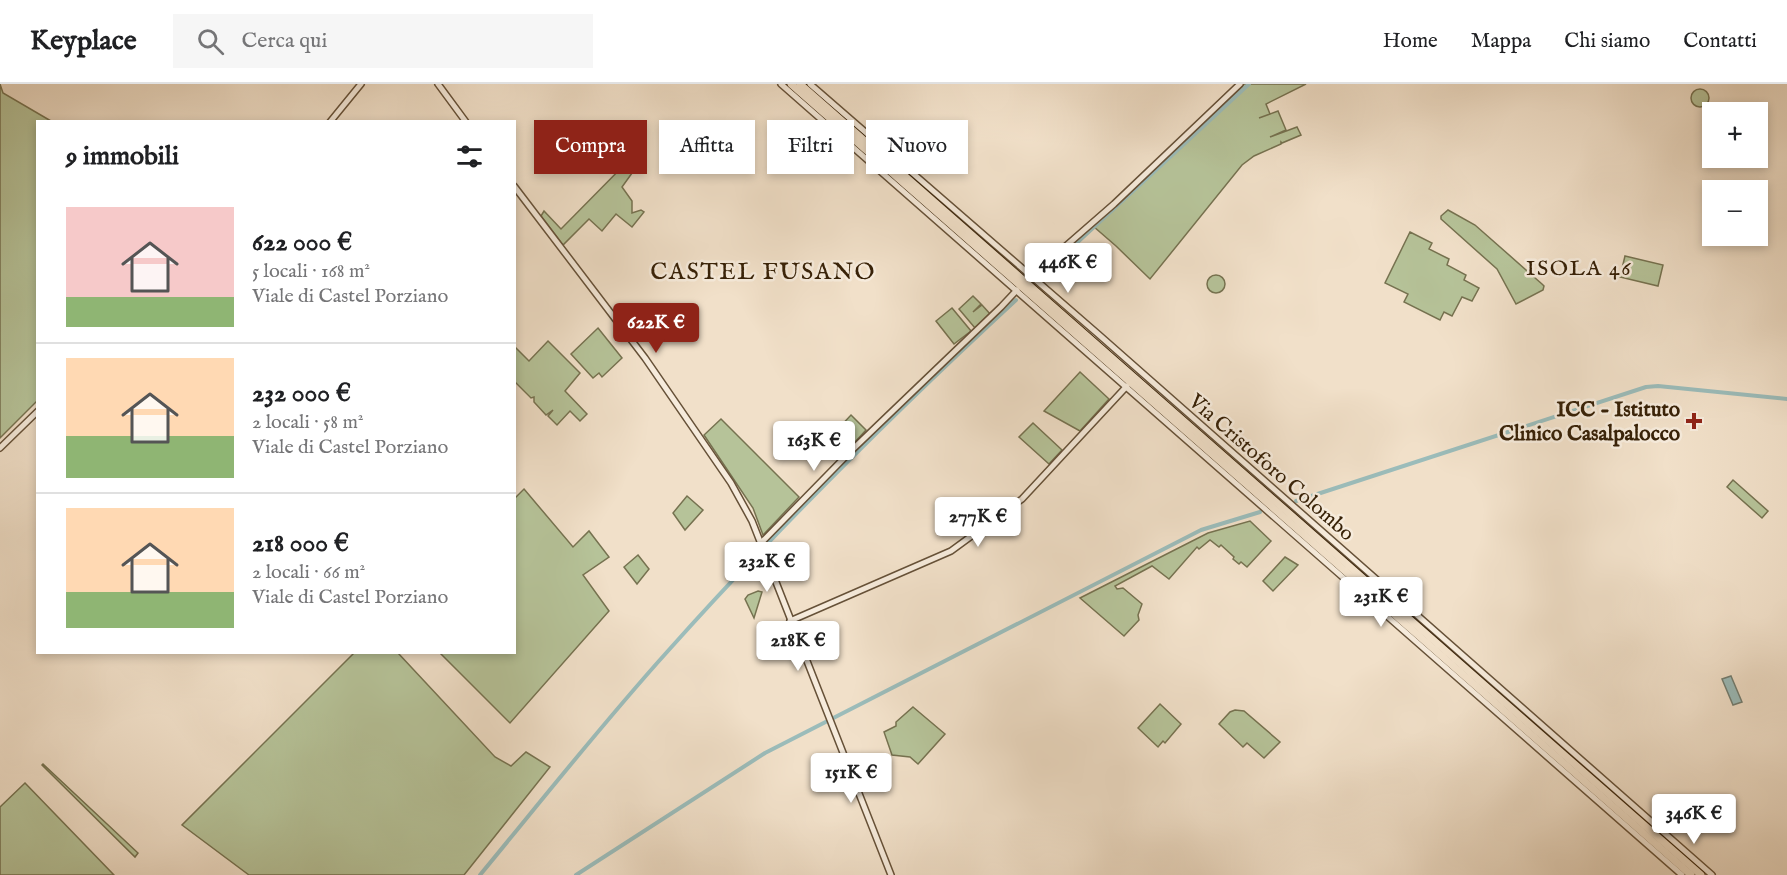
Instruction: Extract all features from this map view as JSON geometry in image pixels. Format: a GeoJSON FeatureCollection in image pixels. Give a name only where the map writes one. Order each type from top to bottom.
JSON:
{"type":"FeatureCollection","features":[{"type":"Feature","properties":{"kind":"main road","name":"Via Cristoforo Colombo"},"geometry":{"type":"LineString","coordinates":[[791,84],[951,224],[1100,346],[1132,379],[1691,875]]}},
{"type":"Feature","properties":{"kind":"main road","name":"Via Cristoforo Colombo"},"geometry":{"type":"LineString","coordinates":[[800,84],[1023,284],[1701,875]]}},
{"type":"Feature","properties":{"kind":"main road"},"geometry":{"type":"LineString","coordinates":[[951,224],[951,234]]}},
{"type":"Feature","properties":{"kind":"street"},"geometry":{"type":"LineString","coordinates":[[332,120],[361,84]]}},
{"type":"Feature","properties":{"kind":"street"},"geometry":{"type":"LineString","coordinates":[[438,84],[465,120]]}},
{"type":"Feature","properties":{"kind":"street","name":"Via Cristoforo Colombo"},"geometry":{"type":"LineString","coordinates":[[781,84],[951,234],[1098,334],[1132,379],[1682,875]]}},
{"type":"Feature","properties":{"kind":"street","name":"Via Cristoforo Colombo"},"geometry":{"type":"LineString","coordinates":[[810,84],[1023,284]]}},
{"type":"Feature","properties":{"kind":"street"},"geometry":{"type":"LineString","coordinates":[[761,545],[1023,284],[1114,204],[1240,84]]}},
{"type":"Feature","properties":{"kind":"street"},"geometry":{"type":"LineString","coordinates":[[516,189],[645,358],[731,483],[752,521],[891,875]]}},
{"type":"Feature","properties":{"kind":"street"},"geometry":{"type":"LineString","coordinates":[[1098,334],[1100,346]]}},
{"type":"Feature","properties":{"kind":"street"},"geometry":{"type":"LineString","coordinates":[[790,621],[961,546],[1022,499],[1132,379]]}},
{"type":"Feature","properties":{"kind":"street","name":"Via Cristoforo Colombo"},"geometry":{"type":"LineString","coordinates":[[1132,379],[1712,875]]}},
{"type":"Feature","properties":{"kind":"street"},"geometry":{"type":"LineString","coordinates":[[0,448],[36,413]]}},
{"type":"Feature","properties":{"kind":"green space"},"geometry":{"type":"Polygon","coordinates":[[[0,84],[3,93],[49,120],[36,120],[36,402],[0,438],[0,84]]]}},
{"type":"Feature","properties":{"kind":"green space"},"geometry":{"type":"Polygon","coordinates":[[[1244,84],[1306,84],[1266,104],[1270,114],[1278,111],[1286,130],[1270,137],[1297,127],[1301,135],[1281,142],[1242,165],[1150,279],[1093,226],[1244,84]]]}},
{"type":"Feature","properties":{"kind":"green space"},"geometry":{"type":"Polygon","coordinates":[[[1700,89],[1708,95],[1708,101],[1702,102],[1700,107],[1694,104],[1691,98],[1694,92],[1700,89]]]}},
{"type":"Feature","properties":{"kind":"green space"},"geometry":{"type":"Polygon","coordinates":[[[615,174],[631,174],[622,187],[632,201],[632,213],[641,210],[644,212],[632,227],[616,214],[602,231],[589,219],[563,245],[541,216],[544,211],[561,229],[615,174]]]}},
{"type":"Feature","properties":{"kind":"green space"},"geometry":{"type":"Polygon","coordinates":[[[1448,210],[1475,225],[1542,284],[1543,290],[1516,304],[1497,269],[1441,219],[1441,216],[1448,210]]]}},
{"type":"Feature","properties":{"kind":"green space"},"geometry":{"type":"Polygon","coordinates":[[[1410,232],[1432,243],[1429,249],[1449,259],[1447,265],[1466,275],[1464,280],[1479,288],[1472,301],[1462,297],[1452,316],[1444,312],[1440,320],[1404,302],[1408,294],[1385,283],[1410,232]]]}},
{"type":"Feature","properties":{"kind":"green space"},"geometry":{"type":"Polygon","coordinates":[[[1625,256],[1663,265],[1658,286],[1620,277],[1625,256]]]}},
{"type":"Feature","properties":{"kind":"green space"},"geometry":{"type":"Polygon","coordinates":[[[1216,275],[1222,278],[1225,284],[1222,290],[1216,293],[1210,290],[1207,284],[1210,278],[1216,275]]]}},
{"type":"Feature","properties":{"kind":"green space"},"geometry":{"type":"Polygon","coordinates":[[[973,296],[981,304],[973,312],[982,305],[991,315],[975,328],[959,309],[973,296]]]}},
{"type":"Feature","properties":{"kind":"green space"},"geometry":{"type":"Polygon","coordinates":[[[952,308],[971,331],[954,344],[936,321],[952,308]]]}},
{"type":"Feature","properties":{"kind":"green space"},"geometry":{"type":"Polygon","coordinates":[[[598,328],[622,358],[602,377],[599,373],[593,378],[571,354],[598,328]]]}},
{"type":"Feature","properties":{"kind":"green space"},"geometry":{"type":"Polygon","coordinates":[[[548,341],[580,373],[565,391],[587,414],[580,421],[570,411],[557,425],[548,416],[553,410],[546,415],[534,402],[534,397],[531,398],[516,383],[516,348],[529,361],[548,341]]]}},
{"type":"Feature","properties":{"kind":"green space"},"geometry":{"type":"Polygon","coordinates":[[[1080,372],[1109,399],[1080,431],[1044,411],[1080,372]]]}},
{"type":"Feature","properties":{"kind":"green space"},"geometry":{"type":"Polygon","coordinates":[[[851,415],[866,430],[855,442],[848,441],[837,430],[851,415]]]}},
{"type":"Feature","properties":{"kind":"green space"},"geometry":{"type":"Polygon","coordinates":[[[721,419],[799,497],[763,535],[753,508],[704,435],[721,419]]]}},
{"type":"Feature","properties":{"kind":"green space"},"geometry":{"type":"Polygon","coordinates":[[[1033,423],[1062,450],[1049,464],[1019,437],[1033,423]]]}},
{"type":"Feature","properties":{"kind":"green space"},"geometry":{"type":"Polygon","coordinates":[[[1733,480],[1768,511],[1762,518],[1727,487],[1733,480]]]}},
{"type":"Feature","properties":{"kind":"green space"},"geometry":{"type":"Polygon","coordinates":[[[524,489],[573,547],[589,531],[609,557],[583,575],[609,611],[510,723],[441,654],[516,654],[516,497],[524,489]]]}},
{"type":"Feature","properties":{"kind":"green space"},"geometry":{"type":"Polygon","coordinates":[[[687,496],[703,510],[685,530],[673,513],[687,496]]]}},
{"type":"Feature","properties":{"kind":"green space"},"geometry":{"type":"Polygon","coordinates":[[[1250,521],[1271,541],[1247,567],[1233,559],[1234,557],[1221,545],[1219,547],[1210,540],[1199,549],[1197,547],[1169,579],[1152,566],[1115,586],[1117,589],[1123,588],[1142,604],[1138,615],[1139,620],[1124,636],[1080,598],[1208,533],[1250,521]]]}},
{"type":"Feature","properties":{"kind":"green space"},"geometry":{"type":"Polygon","coordinates":[[[638,555],[649,569],[637,584],[624,567],[638,555]]]}},
{"type":"Feature","properties":{"kind":"green space"},"geometry":{"type":"Polygon","coordinates":[[[1285,557],[1298,565],[1273,591],[1263,581],[1285,557]]]}},
{"type":"Feature","properties":{"kind":"green space"},"geometry":{"type":"Polygon","coordinates":[[[758,591],[762,592],[754,618],[745,599],[748,595],[758,591]]]}},
{"type":"Feature","properties":{"kind":"green space"},"geometry":{"type":"Polygon","coordinates":[[[353,654],[399,654],[495,757],[511,766],[526,752],[550,767],[464,875],[249,875],[182,825],[353,654]]]}},
{"type":"Feature","properties":{"kind":"green space"},"geometry":{"type":"Polygon","coordinates":[[[1160,704],[1181,724],[1165,743],[1163,741],[1158,747],[1138,728],[1160,704]]]}},
{"type":"Feature","properties":{"kind":"green space"},"geometry":{"type":"Polygon","coordinates":[[[913,707],[945,734],[918,764],[910,757],[892,755],[884,732],[896,726],[896,722],[913,707]]]}},
{"type":"Feature","properties":{"kind":"green space"},"geometry":{"type":"Polygon","coordinates":[[[1235,710],[1244,711],[1280,742],[1264,758],[1247,743],[1243,747],[1219,724],[1235,710]]]}},
{"type":"Feature","properties":{"kind":"green space"},"geometry":{"type":"Polygon","coordinates":[[[42,765],[138,853],[135,857],[42,765]]]}},
{"type":"Feature","properties":{"kind":"green space"},"geometry":{"type":"Polygon","coordinates":[[[25,783],[114,875],[0,875],[0,807],[25,783]]]}},
{"type":"Feature","properties":{"kind":"water"},"geometry":{"type":"Polygon","coordinates":[[[1731,676],[1742,702],[1733,705],[1722,679],[1731,676]]]}},
{"type":"Feature","properties":{"kind":"waterway"},"geometry":{"type":"LineString","coordinates":[[1042,275],[1249,84]]}},
{"type":"Feature","properties":{"kind":"waterway"},"geometry":{"type":"LineString","coordinates":[[480,875],[572,762],[709,606],[837,472],[1016,300]]}},
{"type":"Feature","properties":{"kind":"waterway"},"geometry":{"type":"LineString","coordinates":[[1296,501],[1646,387],[1658,386],[1787,399]]}},
{"type":"Feature","properties":{"kind":"waterway"},"geometry":{"type":"LineString","coordinates":[[576,875],[765,753],[1201,530],[1260,512]]}},
{"type":"Feature","properties":{"kind":"place","name":"ICC - Istituto Clinico Casalpalocco"},"geometry":{"type":"Point","coordinates":[1694,421]}},
{"type":"Feature","properties":{"kind":"district","name":"ISOLA 46"},"geometry":{"type":"Point","coordinates":[1579,267]}},
{"type":"Feature","properties":{"kind":"district","name":"CASTEL FUSANO"},"geometry":{"type":"Point","coordinates":[763,271]}}]}
